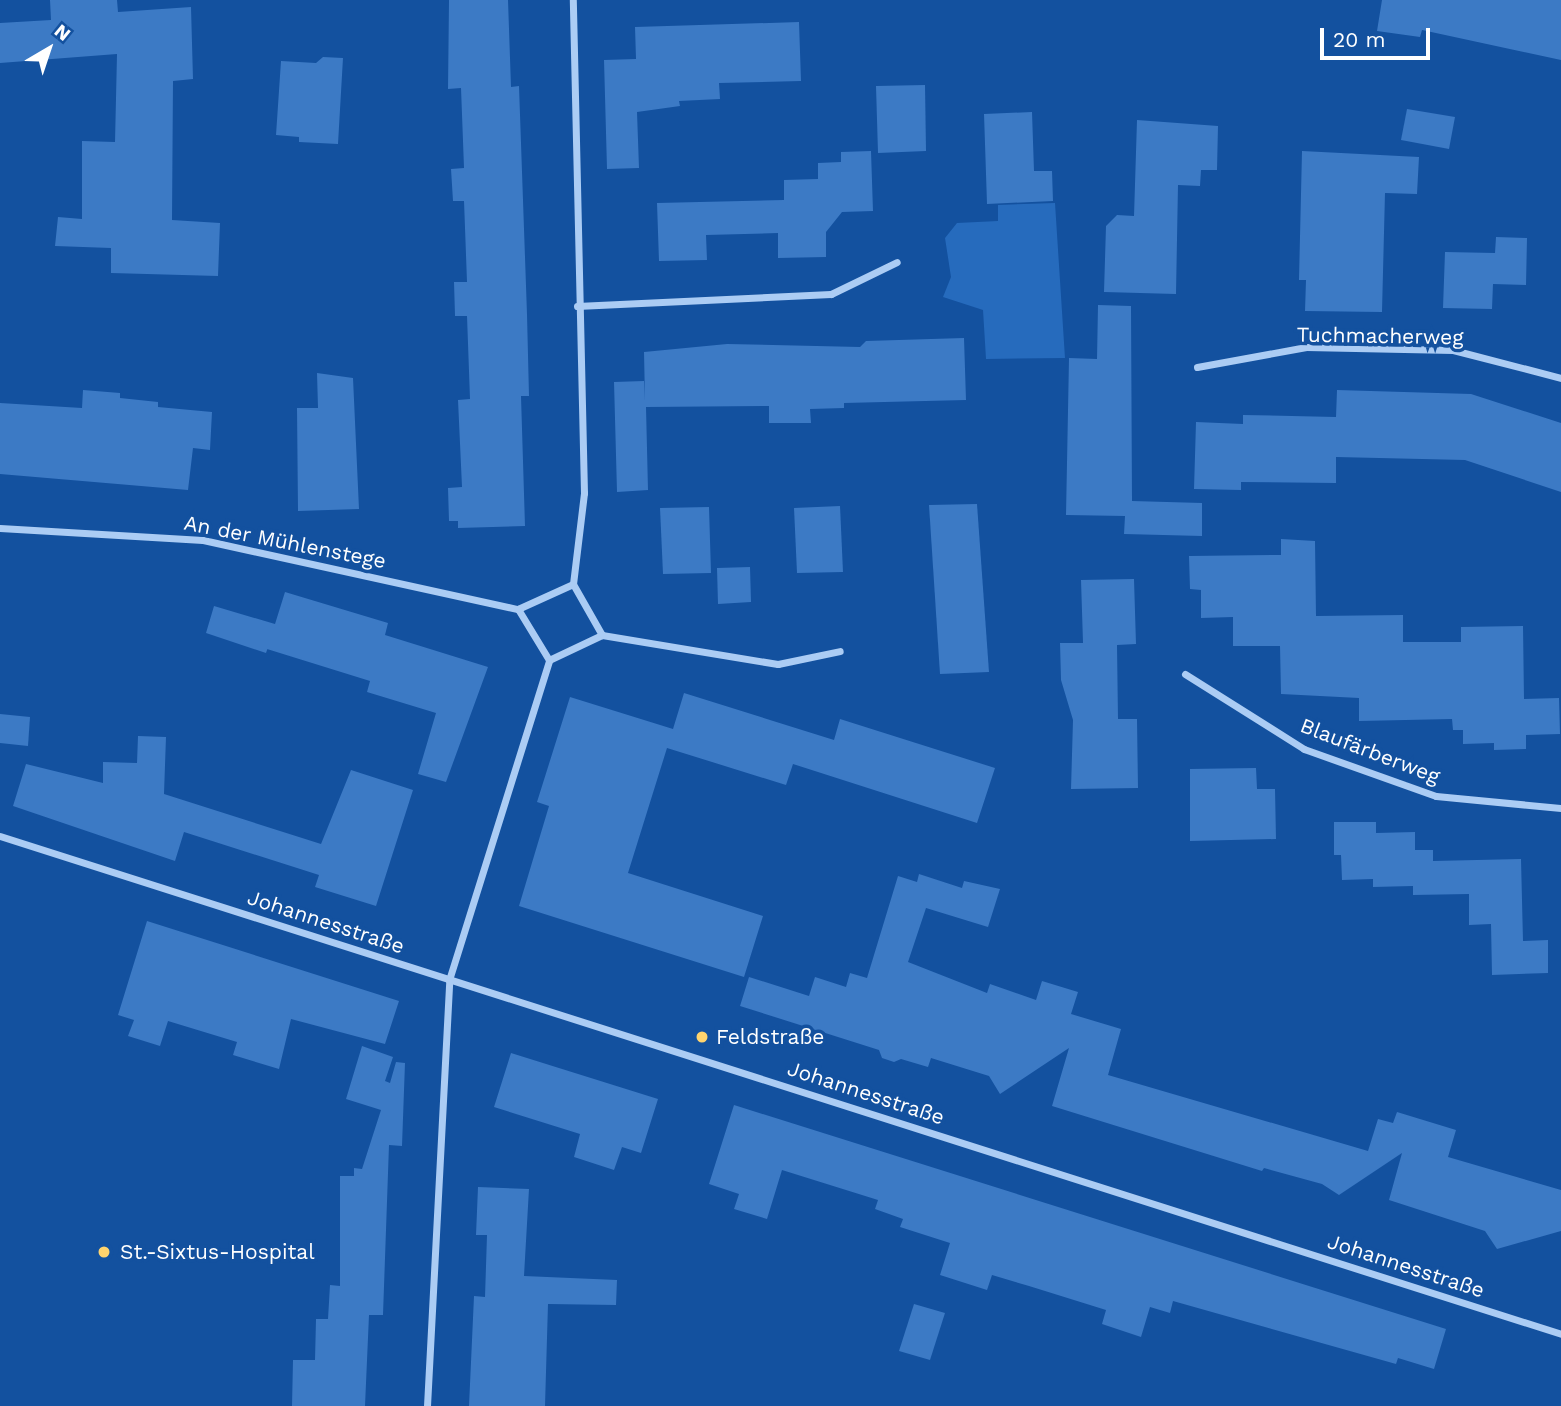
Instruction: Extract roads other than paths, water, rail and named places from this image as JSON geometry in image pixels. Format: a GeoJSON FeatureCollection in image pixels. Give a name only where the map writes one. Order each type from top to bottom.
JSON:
{"type":"FeatureCollection","features":[{"type":"Feature","properties":{"kind":"street"},"geometry":{"type":"LineString","coordinates":[[573,0],[577,306],[584,493],[573,584],[602,635]]}},
{"type":"Feature","properties":{"kind":"street"},"geometry":{"type":"LineString","coordinates":[[577,306],[831,294],[897,262]]}},
{"type":"Feature","properties":{"kind":"street","name":"Tuchmacherweg"},"geometry":{"type":"LineString","coordinates":[[1197,367],[1306,347],[1453,351],[1561,378]]}},
{"type":"Feature","properties":{"kind":"street","name":"An der Mühlenstege"},"geometry":{"type":"LineString","coordinates":[[0,528],[203,540],[518,609]]}},
{"type":"Feature","properties":{"kind":"street"},"geometry":{"type":"LineString","coordinates":[[550,660],[518,609],[573,584]]}},
{"type":"Feature","properties":{"kind":"street"},"geometry":{"type":"LineString","coordinates":[[427,1406],[449,980],[550,660],[602,635],[778,664],[840,651]]}},
{"type":"Feature","properties":{"kind":"street","name":"Blaufärberweg"},"geometry":{"type":"LineString","coordinates":[[1185,674],[1304,749],[1436,796],[1561,808]]}},
{"type":"Feature","properties":{"kind":"street","name":"Johannesstraße"},"geometry":{"type":"LineString","coordinates":[[0,836],[1561,1334]]}},
{"type":"Feature","properties":{"kind":"place","name":"Feldstraße"},"geometry":{"type":"Point","coordinates":[702,1037]}},
{"type":"Feature","properties":{"kind":"place","name":"St.-Sixtus-Hospital"},"geometry":{"type":"Point","coordinates":[104,1252]}}]}
